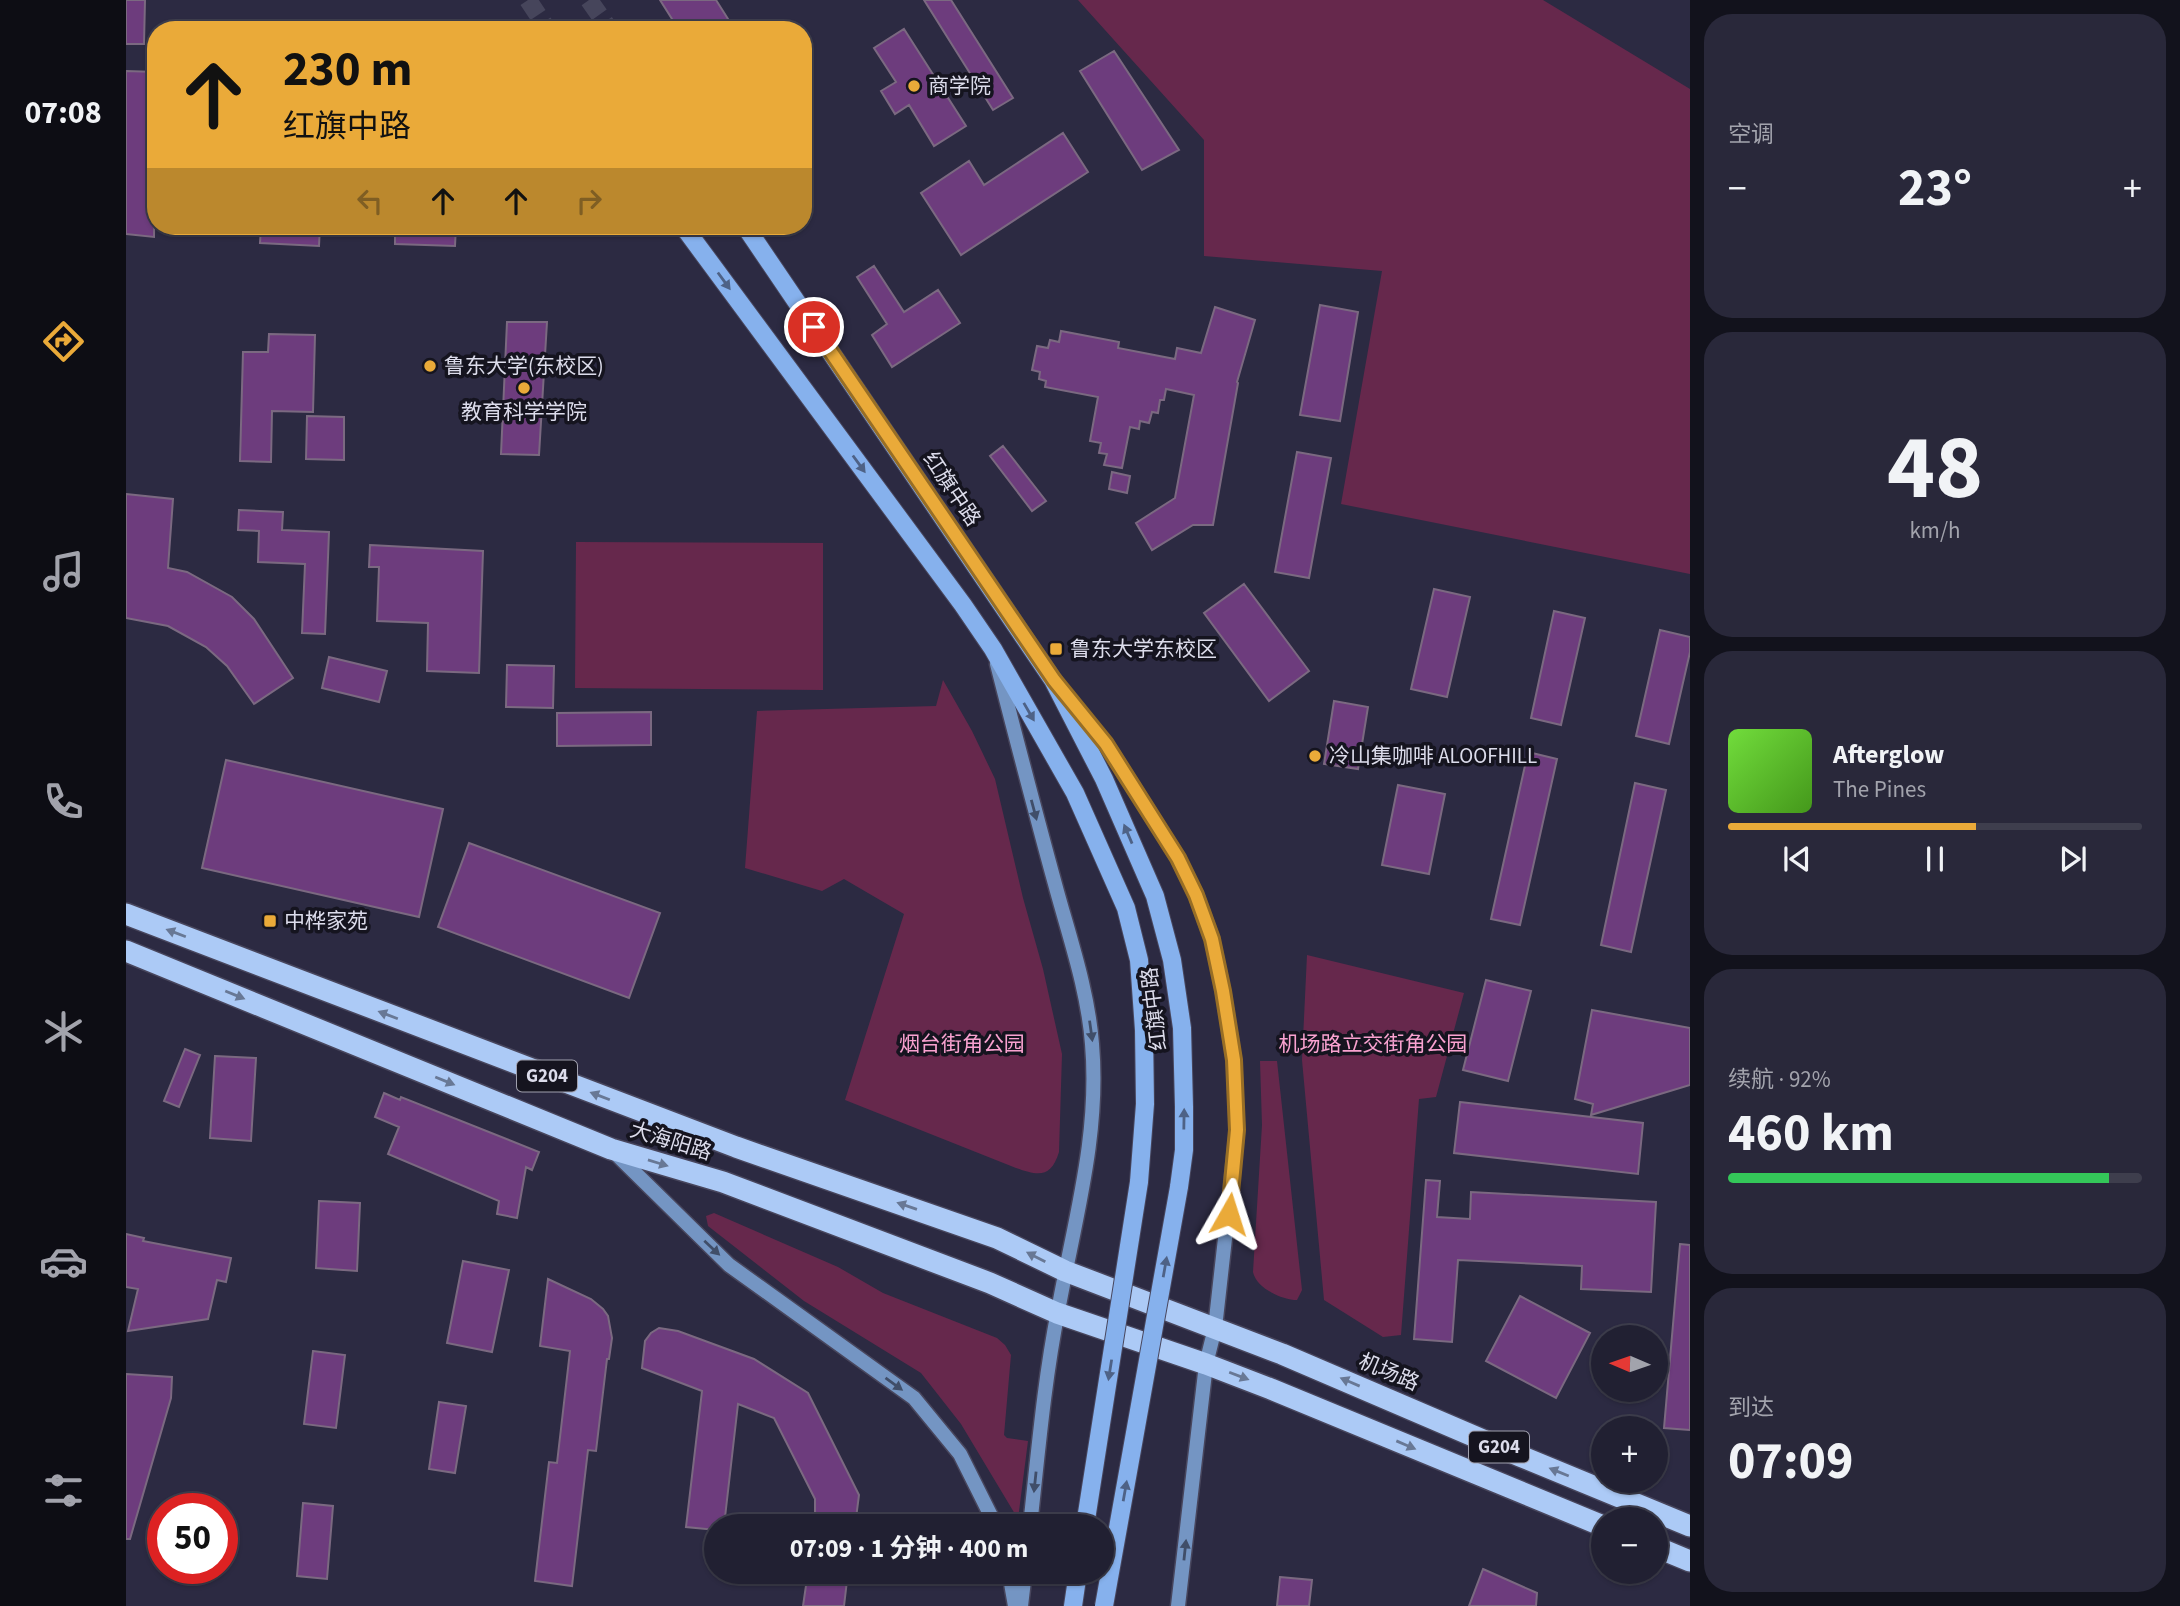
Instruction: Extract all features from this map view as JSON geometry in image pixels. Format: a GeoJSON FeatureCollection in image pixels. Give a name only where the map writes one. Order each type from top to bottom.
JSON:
{"type":"FeatureCollection","features":[{"type":"Feature","properties":{"kind":"highway","name":"大海阳路"},"geometry":{"type":"LineString","coordinates":[[126,914],[736,1147],[971,1228],[1007,1242],[1065,1271]]}},
{"type":"Feature","properties":{"kind":"highway","name":"大海阳路"},"geometry":{"type":"LineString","coordinates":[[126,951],[611,1149],[723,1182],[990,1283],[1057,1313],[1206,1364]]}},
{"type":"Feature","properties":{"kind":"highway","name":"机场路"},"geometry":{"type":"LineString","coordinates":[[1065,1271],[1282,1354],[1690,1526]]}},
{"type":"Feature","properties":{"kind":"highway","name":"G204"},"geometry":{"type":"LineString","coordinates":[[1206,1364],[1298,1399],[1591,1521]]}},
{"type":"Feature","properties":{"kind":"highway"},"geometry":{"type":"LineString","coordinates":[[1668,1552],[1690,1561]]}},
{"type":"Feature","properties":{"kind":"main road","name":"红旗中路"},"geometry":{"type":"LineString","coordinates":[[690,235],[993,649],[1075,793],[1126,908],[1139,960],[1144,1030],[1143,1147],[1087,1514]]}},
{"type":"Feature","properties":{"kind":"main road","name":"红旗中路"},"geometry":{"type":"LineString","coordinates":[[751,235],[1054,680],[1104,779],[1155,896],[1172,960],[1182,1028],[1184,1150],[1104,1606]]}},
{"type":"Feature","properties":{"kind":"main road"},"geometry":{"type":"LineString","coordinates":[[993,649],[1075,957],[1092,1043],[1093,1076],[1087,1168],[1046,1373],[1031,1514]]}},
{"type":"Feature","properties":{"kind":"main road"},"geometry":{"type":"LineString","coordinates":[[1054,680],[1114,755],[1178,858],[1212,939],[1234,1060],[1237,1130],[1230,1200],[1214,1328],[1206,1364],[1178,1606]]}},
{"type":"Feature","properties":{"kind":"main road"},"geometry":{"type":"LineString","coordinates":[[611,1149],[729,1265],[914,1398],[960,1454],[990,1514]]}},
{"type":"Feature","properties":{"kind":"main road"},"geometry":{"type":"LineString","coordinates":[[1011,1584],[1015,1606]]}},
{"type":"Feature","properties":{"kind":"main road"},"geometry":{"type":"LineString","coordinates":[[1021,1606],[1024,1584]]}},
{"type":"Feature","properties":{"kind":"main road"},"geometry":{"type":"LineString","coordinates":[[1073,1606],[1076,1584]]}},
{"type":"Feature","properties":{"kind":"green space"},"geometry":{"type":"Polygon","coordinates":[[[1078,0],[1543,0],[1690,89],[1690,574],[1341,504],[1382,271],[1204,256],[1204,140],[1078,0]]]}},
{"type":"Feature","properties":{"kind":"green space"},"geometry":{"type":"Polygon","coordinates":[[[576,542],[823,543],[823,690],[575,688],[576,542]]]}},
{"type":"Feature","properties":{"kind":"green space","name":"烟台街角公园"},"geometry":{"type":"Polygon","coordinates":[[[943,680],[995,779],[1062,1054],[1059,1152],[1052,1167],[1043,1173],[1031,1173],[1016,1168],[845,1100],[904,914],[844,879],[822,891],[745,868],[757,711],[936,706],[943,680]]]}},
{"type":"Feature","properties":{"kind":"green space","name":"机场路立交街角公园"},"geometry":{"type":"Polygon","coordinates":[[[1307,955],[1464,993],[1436,1097],[1419,1099],[1401,1335],[1383,1337],[1324,1300],[1302,1060],[1307,955]]]}},
{"type":"Feature","properties":{"kind":"green space"},"geometry":{"type":"Polygon","coordinates":[[[1260,1061],[1277,1061],[1302,1290],[1297,1300],[1270,1292],[1259,1283],[1253,1272],[1262,1125],[1260,1061]]]}},
{"type":"Feature","properties":{"kind":"green space"},"geometry":{"type":"Polygon","coordinates":[[[714,1213],[838,1267],[883,1293],[997,1338],[1005,1345],[1011,1355],[1004,1435],[1007,1438],[1028,1441],[1019,1514],[1015,1514],[961,1424],[921,1373],[804,1301],[708,1226],[706,1216],[714,1213]]]}},
{"type":"Feature","properties":{"kind":"building"},"geometry":{"type":"Polygon","coordinates":[[[126,0],[145,0],[144,44],[126,44],[126,0]]]}},
{"type":"Feature","properties":{"kind":"building"},"geometry":{"type":"Polygon","coordinates":[[[660,0],[716,0],[729,21],[673,21],[660,0]]]}},
{"type":"Feature","properties":{"kind":"building"},"geometry":{"type":"Polygon","coordinates":[[[924,0],[951,0],[1013,98],[993,110],[924,0]]]}},
{"type":"Feature","properties":{"kind":"building","name":"商学院"},"geometry":{"type":"Polygon","coordinates":[[[904,29],[966,126],[934,146],[909,105],[895,114],[881,91],[896,82],[874,48],[904,29]]]}},
{"type":"Feature","properties":{"kind":"building"},"geometry":{"type":"Polygon","coordinates":[[[1114,51],[1179,150],[1142,170],[1080,71],[1114,51]]]}},
{"type":"Feature","properties":{"kind":"building"},"geometry":{"type":"Polygon","coordinates":[[[126,71],[147,72],[147,235],[154,237],[126,234],[126,71]]]}},
{"type":"Feature","properties":{"kind":"building"},"geometry":{"type":"Polygon","coordinates":[[[1063,133],[1088,172],[961,255],[921,193],[969,161],[984,185],[1063,133]]]}},
{"type":"Feature","properties":{"kind":"building"},"geometry":{"type":"Polygon","coordinates":[[[260,235],[320,235],[319,246],[260,243],[260,235]]]}},
{"type":"Feature","properties":{"kind":"building"},"geometry":{"type":"Polygon","coordinates":[[[395,235],[456,235],[455,246],[395,244],[395,235]]]}},
{"type":"Feature","properties":{"kind":"building"},"geometry":{"type":"Polygon","coordinates":[[[874,266],[904,312],[938,290],[960,323],[892,367],[872,335],[887,324],[857,277],[874,266]]]}},
{"type":"Feature","properties":{"kind":"building"},"geometry":{"type":"Polygon","coordinates":[[[1320,305],[1358,312],[1340,421],[1300,415],[1320,305]]]}},
{"type":"Feature","properties":{"kind":"building"},"geometry":{"type":"Polygon","coordinates":[[[1215,307],[1255,320],[1237,382],[1213,525],[1193,525],[1152,550],[1136,523],[1175,498],[1194,395],[1166,389],[1164,400],[1160,400],[1158,413],[1152,412],[1149,423],[1140,421],[1139,429],[1130,427],[1122,468],[1104,465],[1107,454],[1099,453],[1101,443],[1090,441],[1098,397],[1045,387],[1046,381],[1039,379],[1040,372],[1032,370],[1037,346],[1048,348],[1050,340],[1059,342],[1061,331],[1119,342],[1118,348],[1175,359],[1177,348],[1201,353],[1215,307]]]}},
{"type":"Feature","properties":{"kind":"building","name":"教育科学学院"},"geometry":{"type":"Polygon","coordinates":[[[507,322],[547,322],[539,455],[501,454],[507,322]]]}},
{"type":"Feature","properties":{"kind":"building"},"geometry":{"type":"Polygon","coordinates":[[[269,334],[315,335],[313,412],[272,411],[271,462],[240,461],[243,352],[268,352],[269,334]]]}},
{"type":"Feature","properties":{"kind":"building"},"geometry":{"type":"Polygon","coordinates":[[[307,416],[344,417],[344,460],[306,459],[307,416]]]}},
{"type":"Feature","properties":{"kind":"building"},"geometry":{"type":"Polygon","coordinates":[[[1003,446],[1046,501],[1032,511],[990,456],[1003,446]]]}},
{"type":"Feature","properties":{"kind":"building"},"geometry":{"type":"Polygon","coordinates":[[[1297,452],[1331,458],[1309,578],[1275,572],[1297,452]]]}},
{"type":"Feature","properties":{"kind":"building"},"geometry":{"type":"Polygon","coordinates":[[[1112,472],[1130,476],[1127,493],[1109,489],[1112,472]]]}},
{"type":"Feature","properties":{"kind":"building"},"geometry":{"type":"Polygon","coordinates":[[[126,494],[173,499],[168,568],[187,572],[232,597],[254,619],[293,678],[254,704],[227,666],[206,647],[168,626],[126,618],[126,494]]]}},
{"type":"Feature","properties":{"kind":"building"},"geometry":{"type":"Polygon","coordinates":[[[239,510],[283,512],[282,530],[329,532],[325,634],[302,633],[305,564],[258,562],[259,531],[238,530],[239,510]]]}},
{"type":"Feature","properties":{"kind":"building"},"geometry":{"type":"Polygon","coordinates":[[[370,545],[483,551],[479,673],[427,671],[428,623],[377,621],[379,567],[369,567],[370,545]]]}},
{"type":"Feature","properties":{"kind":"building"},"geometry":{"type":"Polygon","coordinates":[[[1244,584],[1309,671],[1269,701],[1204,613],[1244,584]]]}},
{"type":"Feature","properties":{"kind":"building"},"geometry":{"type":"Polygon","coordinates":[[[1434,589],[1470,597],[1447,697],[1411,689],[1434,589]]]}},
{"type":"Feature","properties":{"kind":"building"},"geometry":{"type":"Polygon","coordinates":[[[1554,611],[1585,618],[1561,725],[1531,718],[1554,611]]]}},
{"type":"Feature","properties":{"kind":"building"},"geometry":{"type":"Polygon","coordinates":[[[1660,630],[1690,637],[1690,652],[1669,744],[1636,736],[1660,630]]]}},
{"type":"Feature","properties":{"kind":"building"},"geometry":{"type":"Polygon","coordinates":[[[329,657],[387,671],[379,702],[322,688],[329,657]]]}},
{"type":"Feature","properties":{"kind":"building"},"geometry":{"type":"Polygon","coordinates":[[[507,665],[554,666],[553,708],[506,707],[507,665]]]}},
{"type":"Feature","properties":{"kind":"building"},"geometry":{"type":"Polygon","coordinates":[[[1334,701],[1368,707],[1358,769],[1324,764],[1334,701]]]}},
{"type":"Feature","properties":{"kind":"building"},"geometry":{"type":"Polygon","coordinates":[[[651,712],[651,745],[557,746],[557,713],[651,712]]]}},
{"type":"Feature","properties":{"kind":"building"},"geometry":{"type":"Polygon","coordinates":[[[1528,752],[1557,759],[1520,925],[1491,919],[1528,752]]]}},
{"type":"Feature","properties":{"kind":"building"},"geometry":{"type":"Polygon","coordinates":[[[226,760],[443,809],[419,917],[202,868],[226,760]]]}},
{"type":"Feature","properties":{"kind":"building"},"geometry":{"type":"Polygon","coordinates":[[[1635,783],[1666,790],[1631,952],[1601,945],[1635,783]]]}},
{"type":"Feature","properties":{"kind":"building"},"geometry":{"type":"Polygon","coordinates":[[[1398,785],[1445,794],[1429,874],[1382,865],[1398,785]]]}},
{"type":"Feature","properties":{"kind":"building"},"geometry":{"type":"Polygon","coordinates":[[[469,843],[660,913],[629,998],[438,927],[469,843]]]}},
{"type":"Feature","properties":{"kind":"building"},"geometry":{"type":"Polygon","coordinates":[[[1486,980],[1531,991],[1508,1081],[1463,1070],[1486,980]]]}},
{"type":"Feature","properties":{"kind":"building"},"geometry":{"type":"Polygon","coordinates":[[[1592,1010],[1690,1028],[1690,1085],[1591,1115],[1593,1104],[1575,1099],[1592,1010]]]}},
{"type":"Feature","properties":{"kind":"building"},"geometry":{"type":"Polygon","coordinates":[[[185,1049],[200,1055],[179,1107],[164,1101],[185,1049]]]}},
{"type":"Feature","properties":{"kind":"building"},"geometry":{"type":"Polygon","coordinates":[[[215,1056],[256,1058],[251,1141],[210,1138],[215,1056]]]}},
{"type":"Feature","properties":{"kind":"building"},"geometry":{"type":"Polygon","coordinates":[[[384,1093],[400,1100],[401,1097],[539,1152],[532,1170],[526,1167],[517,1218],[497,1214],[499,1201],[388,1154],[399,1127],[375,1117],[384,1093]]]}},
{"type":"Feature","properties":{"kind":"building"},"geometry":{"type":"Polygon","coordinates":[[[1460,1102],[1643,1123],[1638,1174],[1454,1153],[1460,1102]]]}},
{"type":"Feature","properties":{"kind":"building"},"geometry":{"type":"Polygon","coordinates":[[[1426,1180],[1440,1181],[1437,1217],[1470,1219],[1471,1192],[1656,1202],[1651,1292],[1581,1289],[1582,1266],[1458,1260],[1452,1342],[1414,1339],[1426,1180]]]}},
{"type":"Feature","properties":{"kind":"building"},"geometry":{"type":"Polygon","coordinates":[[[319,1201],[360,1203],[357,1271],[316,1268],[319,1201]]]}},
{"type":"Feature","properties":{"kind":"building"},"geometry":{"type":"Polygon","coordinates":[[[126,1234],[144,1238],[143,1241],[231,1258],[226,1282],[217,1280],[208,1319],[128,1331],[138,1289],[126,1287],[126,1234]]]}},
{"type":"Feature","properties":{"kind":"building"},"geometry":{"type":"Polygon","coordinates":[[[1680,1244],[1690,1245],[1690,1430],[1668,1428],[1668,1416],[1665,1416],[1680,1244]]]}},
{"type":"Feature","properties":{"kind":"building"},"geometry":{"type":"Polygon","coordinates":[[[463,1261],[509,1270],[492,1352],[447,1343],[463,1261]]]}},
{"type":"Feature","properties":{"kind":"building"},"geometry":{"type":"Polygon","coordinates":[[[548,1279],[591,1299],[603,1309],[608,1316],[612,1338],[596,1451],[588,1450],[572,1586],[535,1581],[549,1462],[557,1463],[570,1351],[540,1346],[548,1279]]]}},
{"type":"Feature","properties":{"kind":"building"},"geometry":{"type":"Polygon","coordinates":[[[1520,1296],[1590,1333],[1556,1398],[1486,1361],[1520,1296]]]}},
{"type":"Feature","properties":{"kind":"building"},"geometry":{"type":"Polygon","coordinates":[[[659,1328],[678,1331],[754,1359],[808,1393],[859,1495],[857,1514],[815,1514],[815,1499],[774,1418],[738,1404],[725,1514],[704,1514],[704,1529],[686,1527],[702,1391],[642,1368],[645,1341],[659,1328]]]}},
{"type":"Feature","properties":{"kind":"building"},"geometry":{"type":"Polygon","coordinates":[[[313,1351],[345,1355],[336,1428],[304,1424],[313,1351]]]}},
{"type":"Feature","properties":{"kind":"building"},"geometry":{"type":"Polygon","coordinates":[[[126,1374],[172,1377],[171,1398],[130,1539],[126,1539],[126,1374]]]}},
{"type":"Feature","properties":{"kind":"building"},"geometry":{"type":"Polygon","coordinates":[[[439,1402],[466,1406],[455,1473],[429,1469],[439,1402]]]}},
{"type":"Feature","properties":{"kind":"building"},"geometry":{"type":"Polygon","coordinates":[[[303,1503],[333,1506],[327,1579],[297,1576],[303,1503]]]}},
{"type":"Feature","properties":{"kind":"building"},"geometry":{"type":"Polygon","coordinates":[[[1483,1569],[1537,1593],[1536,1606],[1469,1606],[1483,1569]]]}},
{"type":"Feature","properties":{"kind":"building"},"geometry":{"type":"Polygon","coordinates":[[[1280,1577],[1312,1580],[1309,1606],[1277,1606],[1280,1577]]]}},
{"type":"Feature","properties":{"kind":"building"},"geometry":{"type":"Polygon","coordinates":[[[806,1584],[847,1584],[844,1606],[803,1606],[806,1584]]]}},
{"type":"Feature","properties":{"kind":"tunnel"},"geometry":{"type":"LineString","coordinates":[[528,0],[542,21]]}},
{"type":"Feature","properties":{"kind":"tunnel"},"geometry":{"type":"LineString","coordinates":[[589,0],[604,21]]}},
{"type":"Feature","properties":{"kind":"place","name":"商学院"},"geometry":{"type":"Point","coordinates":[914,86]}},
{"type":"Feature","properties":{"kind":"place","name":"鲁东大学(东校区)"},"geometry":{"type":"Point","coordinates":[430,366]}},
{"type":"Feature","properties":{"kind":"place","name":"教育科学学院"},"geometry":{"type":"Point","coordinates":[524,388]}},
{"type":"Feature","properties":{"kind":"place","name":"鲁东大学东校区"},"geometry":{"type":"Point","coordinates":[1056,649]}},
{"type":"Feature","properties":{"kind":"place","name":"冷山集咖啡 ALOOFHILL"},"geometry":{"type":"Point","coordinates":[1315,756]}},
{"type":"Feature","properties":{"kind":"place","name":"中桦家苑"},"geometry":{"type":"Point","coordinates":[270,921]}},
{"type":"Feature","properties":{"kind":"route"},"geometry":{"type":"LineString","coordinates":[[814,327],[1054,680],[1106,744],[1178,858],[1196,895],[1212,939],[1234,1060],[1237,1130],[1229,1214]]}}]}
